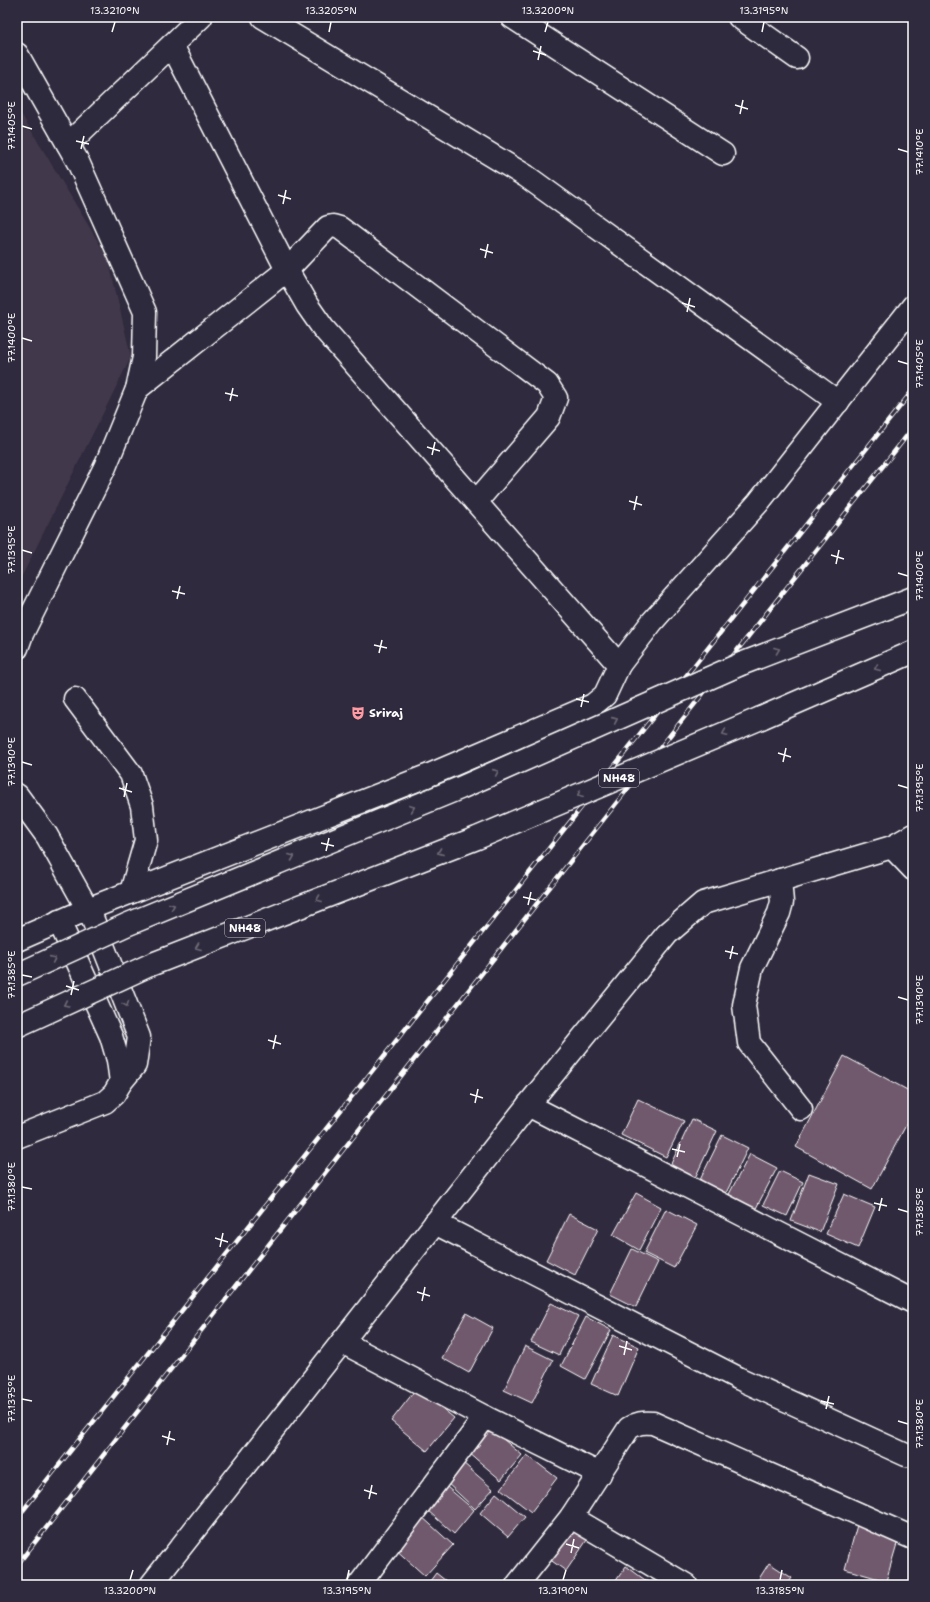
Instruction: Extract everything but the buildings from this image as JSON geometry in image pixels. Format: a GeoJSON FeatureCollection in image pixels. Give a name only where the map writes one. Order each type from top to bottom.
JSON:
{"type":"FeatureCollection","features":[{"type":"Feature","properties":{"kind":"main road"},"geometry":{"type":"LineString","coordinates":[[68,144],[201,17]]}},
{"type":"Feature","properties":{"kind":"main road"},"geometry":{"type":"LineString","coordinates":[[263,17],[526,176],[838,402]]}},
{"type":"Feature","properties":{"kind":"main road"},"geometry":{"type":"LineString","coordinates":[[512,17],[723,154]]}},
{"type":"Feature","properties":{"kind":"main road"},"geometry":{"type":"LineString","coordinates":[[739,17],[798,58]]}},
{"type":"Feature","properties":{"kind":"main road"},"geometry":{"type":"LineString","coordinates":[[172,45],[287,270],[307,305],[323,328],[619,665]]}},
{"type":"Feature","properties":{"kind":"main road"},"geometry":{"type":"LineString","coordinates":[[17,54],[78,162],[144,312],[144,357],[137,389],[105,467],[22,634],[17,648]]}},
{"type":"Feature","properties":{"kind":"main road"},"geometry":{"type":"LineString","coordinates":[[137,389],[287,270],[328,227],[333,226],[340,228],[547,384],[556,398],[549,417],[476,502]]}},
{"type":"Feature","properties":{"kind":"main road"},"geometry":{"type":"LineString","coordinates":[[17,940],[88,909],[427,776],[593,705],[605,695],[619,665],[652,622],[758,504],[913,306]]}},
{"type":"Feature","properties":{"kind":"main road"},"geometry":{"type":"LineString","coordinates":[[17,975],[126,925],[460,788],[741,664],[913,598]]}},
{"type":"Feature","properties":{"kind":"main road","name":"NH48"},"geometry":{"type":"LineString","coordinates":[[17,1026],[150,965],[477,838],[913,652]]}},
{"type":"Feature","properties":{"kind":"main road"},"geometry":{"type":"LineString","coordinates":[[75,699],[131,774],[142,806],[146,840],[131,892]]}},
{"type":"Feature","properties":{"kind":"main road"},"geometry":{"type":"LineString","coordinates":[[17,796],[47,836],[88,909],[139,1037],[135,1065],[121,1082],[114,1094],[106,1102],[17,1137]]}},
{"type":"Feature","properties":{"kind":"main road"},"geometry":{"type":"LineString","coordinates":[[151,1585],[528,1105],[667,934],[703,903],[892,847],[913,835]]}},
{"type":"Feature","properties":{"kind":"main road"},"geometry":{"type":"LineString","coordinates":[[892,847],[913,869]]}},
{"type":"Feature","properties":{"kind":"main road"},"geometry":{"type":"LineString","coordinates":[[780,880],[782,902],[779,913],[752,968],[744,1006],[749,1044],[801,1109]]}},
{"type":"Feature","properties":{"kind":"main road"},"geometry":{"type":"LineString","coordinates":[[60,921],[111,1036],[118,1060],[121,1082]]}},
{"type":"Feature","properties":{"kind":"main road"},"geometry":{"type":"LineString","coordinates":[[528,1105],[913,1302]]}},
{"type":"Feature","properties":{"kind":"main road"},"geometry":{"type":"LineString","coordinates":[[435,1223],[740,1379],[906,1455],[913,1456]]}},
{"type":"Feature","properties":{"kind":"main road"},"geometry":{"type":"LineString","coordinates":[[342,1342],[485,1418],[600,1474]]}},
{"type":"Feature","properties":{"kind":"main road"},"geometry":{"type":"LineString","coordinates":[[359,1585],[485,1418]]}},
{"type":"Feature","properties":{"kind":"main road"},"geometry":{"type":"LineString","coordinates":[[517,1585],[571,1517],[629,1428],[636,1423],[644,1422],[652,1423],[913,1538],[913,1536]]}},
{"type":"Feature","properties":{"kind":"main road"},"geometry":{"type":"LineString","coordinates":[[571,1517],[686,1585]]}},
{"type":"Feature","properties":{"kind":"shaded area"},"geometry":{"type":"Polygon","coordinates":[[[17,107],[108,258],[131,357],[17,586],[17,107]]]}},
{"type":"Feature","properties":{"kind":"railway"},"geometry":{"type":"LineString","coordinates":[[17,1518],[913,390]]}},
{"type":"Feature","properties":{"kind":"railway"},"geometry":{"type":"LineString","coordinates":[[17,1565],[913,428]]}},
{"type":"Feature","properties":{"kind":"place","name":"Sriraj"},"geometry":{"type":"Point","coordinates":[358,713]}}]}
